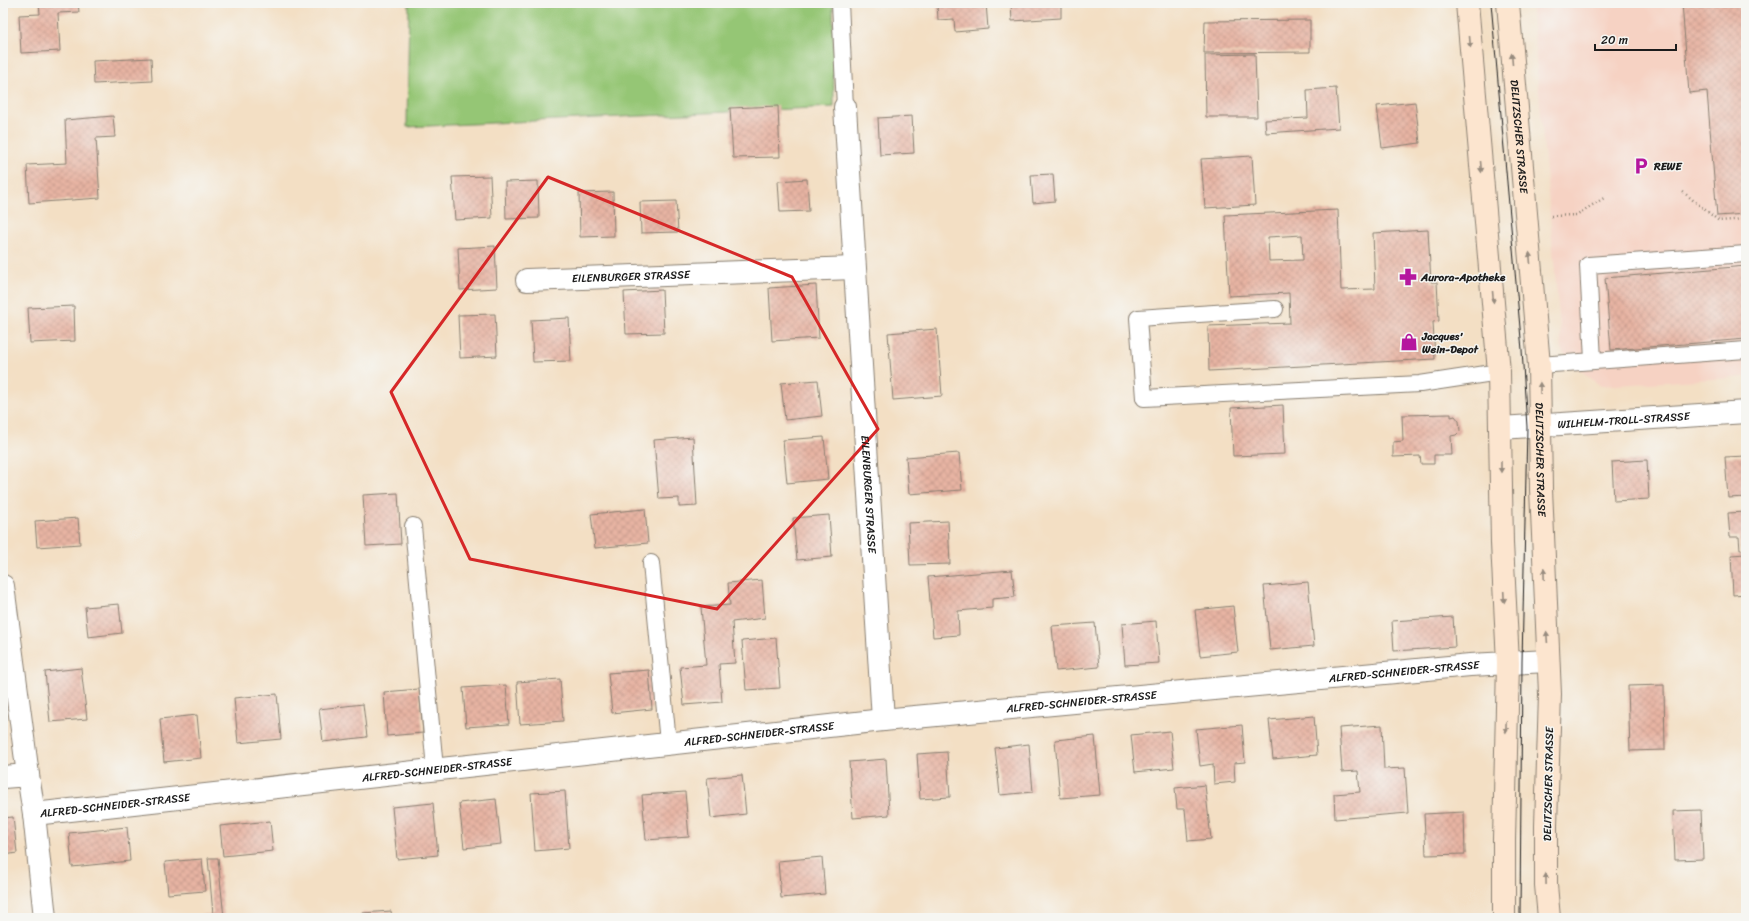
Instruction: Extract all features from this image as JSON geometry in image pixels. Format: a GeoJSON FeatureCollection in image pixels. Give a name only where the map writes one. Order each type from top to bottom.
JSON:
{"type":"FeatureCollection","features":[{"type":"Feature","properties":{"kind":"main road"},"geometry":{"type":"LineString","coordinates":[[1467,3],[1499,372],[1502,543],[1508,663],[1504,840],[1504,918]]}},
{"type":"Feature","properties":{"kind":"main road","name":"DELITZSCHER STRASSE"},"geometry":{"type":"LineString","coordinates":[[1508,3],[1540,365],[1541,489],[1550,694],[1546,833],[1546,884],[1549,918]]}},
{"type":"Feature","properties":{"kind":"street","name":"EILENBURGER STRASSE"},"geometry":{"type":"LineString","coordinates":[[845,107],[883,720]]}},
{"type":"Feature","properties":{"kind":"street","name":"EILENBURGER STRASSE"},"geometry":{"type":"LineString","coordinates":[[527,280],[854,268]]}},
{"type":"Feature","properties":{"kind":"street","name":"WILHELM-TROLL-STRASSE"},"geometry":{"type":"LineString","coordinates":[[1501,428],[1746,412]]}},
{"type":"Feature","properties":{"kind":"street","name":"ALFRED-SCHNEIDER-STRASSE"},"geometry":{"type":"LineString","coordinates":[[3,586],[34,814],[883,720],[1470,665],[1548,661]]}},
{"type":"Feature","properties":{"kind":"street"},"geometry":{"type":"LineString","coordinates":[[3,777],[28,776]]}},
{"type":"Feature","properties":{"kind":"street"},"geometry":{"type":"LineString","coordinates":[[34,814],[45,918]]}},
{"type":"Feature","properties":{"kind":"lane"},"geometry":{"type":"LineString","coordinates":[[840,3],[845,107]]}},
{"type":"Feature","properties":{"kind":"lane"},"geometry":{"type":"LineString","coordinates":[[1593,360],[1588,265],[1746,254]]}},
{"type":"Feature","properties":{"kind":"lane"},"geometry":{"type":"LineString","coordinates":[[1275,308],[1138,318],[1144,398],[1420,384],[1499,372]]}},
{"type":"Feature","properties":{"kind":"lane"},"geometry":{"type":"LineString","coordinates":[[1540,365],[1746,350]]}},
{"type":"Feature","properties":{"kind":"lane"},"geometry":{"type":"LineString","coordinates":[[413,526],[435,769]]}},
{"type":"Feature","properties":{"kind":"lane"},"geometry":{"type":"LineString","coordinates":[[651,563],[668,743]]}},
{"type":"Feature","properties":{"kind":"path"},"geometry":{"type":"LineString","coordinates":[[1683,192],[1719,221],[1746,219]]}},
{"type":"Feature","properties":{"kind":"path"},"geometry":{"type":"LineString","coordinates":[[1526,217],[1576,214],[1604,198]]}},
{"type":"Feature","properties":{"kind":"highlighted area"},"geometry":{"type":"Polygon","coordinates":[[[548,177],[792,277],[878,429],[717,609],[470,559],[391,392],[548,177]]]}},
{"type":"Feature","properties":{"kind":"shaded area"},"geometry":{"type":"Polygon","coordinates":[[[1531,3],[1746,3],[1746,377],[1601,386],[1571,363],[1562,351],[1531,3]]]}},
{"type":"Feature","properties":{"kind":"green space"},"geometry":{"type":"Polygon","coordinates":[[[409,3],[833,3],[834,107],[407,127],[409,3]]]}},
{"type":"Feature","properties":{"kind":"building"},"geometry":{"type":"Polygon","coordinates":[[[39,3],[78,3],[79,12],[58,13],[60,51],[21,53],[19,15],[40,14],[39,3]]]}},
{"type":"Feature","properties":{"kind":"building"},"geometry":{"type":"Polygon","coordinates":[[[937,3],[986,3],[988,29],[955,32],[954,19],[938,20],[937,3]]]}},
{"type":"Feature","properties":{"kind":"building"},"geometry":{"type":"Polygon","coordinates":[[[1011,3],[1061,3],[1061,18],[1012,21],[1011,3]]]}},
{"type":"Feature","properties":{"kind":"building","name":"REWE"},"geometry":{"type":"Polygon","coordinates":[[[1682,3],[1746,3],[1746,214],[1717,216],[1707,91],[1689,93],[1682,3]]]}},
{"type":"Feature","properties":{"kind":"building"},"geometry":{"type":"Polygon","coordinates":[[[1310,20],[1310,52],[1204,53],[1205,21],[1310,20]]]}},
{"type":"Feature","properties":{"kind":"building"},"geometry":{"type":"Polygon","coordinates":[[[1255,54],[1257,117],[1206,117],[1205,55],[1255,54]]]}},
{"type":"Feature","properties":{"kind":"building"},"geometry":{"type":"Polygon","coordinates":[[[151,58],[152,81],[94,84],[93,61],[151,58]]]}},
{"type":"Feature","properties":{"kind":"building"},"geometry":{"type":"Polygon","coordinates":[[[1336,88],[1339,128],[1266,133],[1265,120],[1308,118],[1307,90],[1336,88]]]}},
{"type":"Feature","properties":{"kind":"building"},"geometry":{"type":"Polygon","coordinates":[[[1415,102],[1420,143],[1382,148],[1377,106],[1415,102]]]}},
{"type":"Feature","properties":{"kind":"building"},"geometry":{"type":"Polygon","coordinates":[[[778,106],[780,157],[733,158],[730,108],[778,106]]]}},
{"type":"Feature","properties":{"kind":"building"},"geometry":{"type":"Polygon","coordinates":[[[113,116],[115,137],[96,138],[100,198],[29,203],[27,165],[67,163],[65,120],[113,116]]]}},
{"type":"Feature","properties":{"kind":"building"},"geometry":{"type":"Polygon","coordinates":[[[912,116],[914,153],[880,155],[878,118],[912,116]]]}},
{"type":"Feature","properties":{"kind":"building"},"geometry":{"type":"Polygon","coordinates":[[[1252,156],[1255,205],[1205,208],[1201,159],[1252,156]]]}},
{"type":"Feature","properties":{"kind":"building"},"geometry":{"type":"Polygon","coordinates":[[[1053,174],[1055,201],[1033,203],[1031,175],[1053,174]]]}},
{"type":"Feature","properties":{"kind":"building"},"geometry":{"type":"Polygon","coordinates":[[[490,176],[492,218],[455,220],[452,177],[490,176]]]}},
{"type":"Feature","properties":{"kind":"building"},"geometry":{"type":"Polygon","coordinates":[[[807,179],[809,211],[780,212],[778,181],[807,179]]]}},
{"type":"Feature","properties":{"kind":"building"},"geometry":{"type":"Polygon","coordinates":[[[538,181],[539,218],[506,219],[505,182],[538,181]]]}},
{"type":"Feature","properties":{"kind":"building"},"geometry":{"type":"Polygon","coordinates":[[[613,192],[614,236],[580,237],[579,193],[613,192]]]}},
{"type":"Feature","properties":{"kind":"building"},"geometry":{"type":"Polygon","coordinates":[[[676,201],[678,232],[641,233],[640,202],[676,201]]]}},
{"type":"Feature","properties":{"kind":"building"},"geometry":{"type":"Polygon","coordinates":[[[1338,210],[1341,290],[1375,289],[1373,233],[1428,230],[1431,282],[1437,282],[1439,321],[1433,322],[1435,359],[1209,371],[1208,326],[1290,323],[1289,293],[1229,296],[1225,215],[1338,210]],[[1302,235],[1268,237],[1269,261],[1303,260],[1302,235]]]}},
{"type":"Feature","properties":{"kind":"building"},"geometry":{"type":"Polygon","coordinates":[[[495,246],[497,288],[460,290],[458,248],[495,246]]]}},
{"type":"Feature","properties":{"kind":"building"},"geometry":{"type":"Polygon","coordinates":[[[1746,266],[1746,339],[1611,350],[1605,278],[1746,266]]]}},
{"type":"Feature","properties":{"kind":"building"},"geometry":{"type":"Polygon","coordinates":[[[816,285],[819,338],[772,341],[769,288],[816,285]]]}},
{"type":"Feature","properties":{"kind":"building"},"geometry":{"type":"Polygon","coordinates":[[[662,290],[664,333],[626,334],[624,292],[662,290]]]}},
{"type":"Feature","properties":{"kind":"building"},"geometry":{"type":"Polygon","coordinates":[[[74,306],[75,341],[30,343],[28,308],[74,306]]]}},
{"type":"Feature","properties":{"kind":"building"},"geometry":{"type":"Polygon","coordinates":[[[495,314],[497,356],[460,358],[458,315],[495,314]]]}},
{"type":"Feature","properties":{"kind":"building"},"geometry":{"type":"Polygon","coordinates":[[[569,318],[571,361],[533,362],[531,320],[569,318]]]}},
{"type":"Feature","properties":{"kind":"building"},"geometry":{"type":"Polygon","coordinates":[[[937,329],[942,396],[893,400],[888,333],[937,329]]]}},
{"type":"Feature","properties":{"kind":"building"},"geometry":{"type":"Polygon","coordinates":[[[818,380],[822,416],[785,420],[781,383],[818,380]]]}},
{"type":"Feature","properties":{"kind":"building"},"geometry":{"type":"Polygon","coordinates":[[[1283,405],[1285,454],[1233,456],[1231,408],[1283,405]]]}},
{"type":"Feature","properties":{"kind":"building"},"geometry":{"type":"Polygon","coordinates":[[[1451,414],[1451,417],[1455,416],[1459,421],[1460,431],[1456,435],[1451,436],[1452,455],[1434,455],[1434,464],[1421,464],[1420,456],[1393,457],[1393,442],[1403,441],[1402,415],[1451,414]]]}},
{"type":"Feature","properties":{"kind":"building"},"geometry":{"type":"Polygon","coordinates":[[[693,437],[697,506],[679,507],[679,498],[659,499],[654,440],[693,437]]]}},
{"type":"Feature","properties":{"kind":"building"},"geometry":{"type":"Polygon","coordinates":[[[824,437],[828,479],[787,483],[783,440],[824,437]]]}},
{"type":"Feature","properties":{"kind":"building"},"geometry":{"type":"Polygon","coordinates":[[[959,453],[962,490],[909,494],[906,457],[959,453]]]}},
{"type":"Feature","properties":{"kind":"building"},"geometry":{"type":"Polygon","coordinates":[[[1746,456],[1746,497],[1728,498],[1725,457],[1746,456]]]}},
{"type":"Feature","properties":{"kind":"building"},"geometry":{"type":"Polygon","coordinates":[[[1647,460],[1649,499],[1614,501],[1612,462],[1647,460]]]}},
{"type":"Feature","properties":{"kind":"building"},"geometry":{"type":"Polygon","coordinates":[[[398,493],[401,544],[366,546],[363,495],[398,493]]]}},
{"type":"Feature","properties":{"kind":"building"},"geometry":{"type":"Polygon","coordinates":[[[645,509],[648,543],[595,548],[591,514],[645,509]]]}},
{"type":"Feature","properties":{"kind":"building"},"geometry":{"type":"Polygon","coordinates":[[[1746,512],[1746,549],[1740,550],[1739,537],[1730,537],[1728,513],[1746,512]]]}},
{"type":"Feature","properties":{"kind":"building"},"geometry":{"type":"Polygon","coordinates":[[[829,515],[832,557],[797,560],[793,518],[829,515]]]}},
{"type":"Feature","properties":{"kind":"building"},"geometry":{"type":"Polygon","coordinates":[[[78,518],[80,544],[37,547],[35,521],[78,518]]]}},
{"type":"Feature","properties":{"kind":"building"},"geometry":{"type":"Polygon","coordinates":[[[948,521],[950,564],[910,565],[908,523],[948,521]]]}},
{"type":"Feature","properties":{"kind":"building"},"geometry":{"type":"Polygon","coordinates":[[[1746,554],[1746,594],[1733,595],[1731,555],[1746,554]]]}},
{"type":"Feature","properties":{"kind":"building"},"geometry":{"type":"Polygon","coordinates":[[[1012,570],[1015,597],[992,599],[992,608],[958,611],[959,635],[933,637],[928,577],[1012,570]]]}},
{"type":"Feature","properties":{"kind":"building"},"geometry":{"type":"Polygon","coordinates":[[[762,580],[765,618],[732,622],[735,663],[719,664],[722,702],[684,705],[680,667],[706,665],[701,607],[730,605],[728,583],[762,580]]]}},
{"type":"Feature","properties":{"kind":"building"},"geometry":{"type":"Polygon","coordinates":[[[1308,582],[1314,646],[1270,650],[1264,586],[1308,582]]]}},
{"type":"Feature","properties":{"kind":"building"},"geometry":{"type":"Polygon","coordinates":[[[119,604],[122,633],[88,637],[85,607],[119,604]]]}},
{"type":"Feature","properties":{"kind":"building"},"geometry":{"type":"Polygon","coordinates":[[[1233,606],[1238,652],[1200,656],[1195,610],[1233,606]]]}},
{"type":"Feature","properties":{"kind":"building"},"geometry":{"type":"Polygon","coordinates":[[[1453,617],[1455,647],[1394,651],[1392,621],[1453,617]]]}},
{"type":"Feature","properties":{"kind":"building"},"geometry":{"type":"Polygon","coordinates":[[[1156,621],[1159,663],[1125,665],[1122,624],[1156,621]]]}},
{"type":"Feature","properties":{"kind":"building"},"geometry":{"type":"Polygon","coordinates":[[[1095,623],[1099,667],[1056,671],[1052,626],[1095,623]]]}},
{"type":"Feature","properties":{"kind":"building"},"geometry":{"type":"Polygon","coordinates":[[[776,638],[780,688],[746,690],[742,641],[776,638]]]}},
{"type":"Feature","properties":{"kind":"building"},"geometry":{"type":"Polygon","coordinates":[[[81,668],[87,719],[50,722],[45,672],[81,668]]]}},
{"type":"Feature","properties":{"kind":"building"},"geometry":{"type":"Polygon","coordinates":[[[649,670],[652,709],[612,713],[608,673],[649,670]]]}},
{"type":"Feature","properties":{"kind":"building"},"geometry":{"type":"Polygon","coordinates":[[[560,679],[563,721],[520,724],[517,682],[560,679]]]}},
{"type":"Feature","properties":{"kind":"building"},"geometry":{"type":"Polygon","coordinates":[[[506,685],[509,724],[466,727],[463,688],[506,685]]]}},
{"type":"Feature","properties":{"kind":"building"},"geometry":{"type":"Polygon","coordinates":[[[1664,685],[1665,750],[1630,751],[1628,686],[1664,685]]]}},
{"type":"Feature","properties":{"kind":"building"},"geometry":{"type":"Polygon","coordinates":[[[419,689],[423,733],[387,736],[384,692],[419,689]]]}},
{"type":"Feature","properties":{"kind":"building"},"geometry":{"type":"Polygon","coordinates":[[[277,694],[281,739],[238,743],[234,698],[277,694]]]}},
{"type":"Feature","properties":{"kind":"building"},"geometry":{"type":"Polygon","coordinates":[[[363,704],[367,737],[323,742],[319,709],[363,704]]]}},
{"type":"Feature","properties":{"kind":"building"},"geometry":{"type":"Polygon","coordinates":[[[197,715],[201,758],[164,762],[160,719],[197,715]]]}},
{"type":"Feature","properties":{"kind":"building"},"geometry":{"type":"Polygon","coordinates":[[[1314,716],[1317,755],[1273,759],[1269,720],[1314,716]]]}},
{"type":"Feature","properties":{"kind":"building"},"geometry":{"type":"Polygon","coordinates":[[[1242,725],[1245,762],[1234,763],[1235,782],[1214,784],[1213,764],[1200,766],[1196,729],[1242,725]]]}},
{"type":"Feature","properties":{"kind":"building"},"geometry":{"type":"Polygon","coordinates":[[[1382,725],[1384,769],[1405,768],[1408,813],[1335,819],[1334,794],[1360,792],[1358,771],[1342,772],[1339,728],[1382,725]]]}},
{"type":"Feature","properties":{"kind":"building"},"geometry":{"type":"Polygon","coordinates":[[[1170,731],[1174,768],[1135,772],[1131,735],[1170,731]]]}},
{"type":"Feature","properties":{"kind":"building"},"geometry":{"type":"Polygon","coordinates":[[[1095,736],[1100,795],[1060,798],[1055,740],[1095,736]]]}},
{"type":"Feature","properties":{"kind":"building"},"geometry":{"type":"Polygon","coordinates":[[[1029,744],[1033,792],[1000,795],[995,748],[1029,744]]]}},
{"type":"Feature","properties":{"kind":"building"},"geometry":{"type":"Polygon","coordinates":[[[947,752],[950,797],[920,799],[917,754],[947,752]]]}},
{"type":"Feature","properties":{"kind":"building"},"geometry":{"type":"Polygon","coordinates":[[[886,759],[889,815],[853,818],[849,762],[886,759]]]}},
{"type":"Feature","properties":{"kind":"building"},"geometry":{"type":"Polygon","coordinates":[[[742,775],[746,814],[711,818],[707,778],[742,775]]]}},
{"type":"Feature","properties":{"kind":"building"},"geometry":{"type":"Polygon","coordinates":[[[1205,785],[1211,839],[1188,841],[1185,809],[1177,809],[1175,788],[1205,785]]]}},
{"type":"Feature","properties":{"kind":"building"},"geometry":{"type":"Polygon","coordinates":[[[565,791],[569,848],[535,851],[531,793],[565,791]]]}},
{"type":"Feature","properties":{"kind":"building"},"geometry":{"type":"Polygon","coordinates":[[[685,792],[689,837],[646,840],[642,795],[685,792]]]}},
{"type":"Feature","properties":{"kind":"building"},"geometry":{"type":"Polygon","coordinates":[[[496,799],[501,844],[464,848],[459,803],[496,799]]]}},
{"type":"Feature","properties":{"kind":"building"},"geometry":{"type":"Polygon","coordinates":[[[433,803],[438,855],[397,859],[392,807],[433,803]]]}},
{"type":"Feature","properties":{"kind":"building"},"geometry":{"type":"Polygon","coordinates":[[[1701,810],[1703,859],[1675,860],[1673,811],[1701,810]]]}},
{"type":"Feature","properties":{"kind":"building"},"geometry":{"type":"Polygon","coordinates":[[[1464,812],[1465,854],[1426,855],[1424,814],[1464,812]]]}},
{"type":"Feature","properties":{"kind":"building"},"geometry":{"type":"Polygon","coordinates":[[[13,817],[17,853],[5,855],[3,818],[13,817]]]}},
{"type":"Feature","properties":{"kind":"building"},"geometry":{"type":"Polygon","coordinates":[[[270,821],[273,851],[223,856],[220,826],[270,821]]]}},
{"type":"Feature","properties":{"kind":"building"},"geometry":{"type":"Polygon","coordinates":[[[127,827],[130,861],[72,867],[69,833],[127,827]]]}},
{"type":"Feature","properties":{"kind":"building"},"geometry":{"type":"Polygon","coordinates":[[[822,857],[825,894],[781,898],[778,861],[822,857]]]}},
{"type":"Feature","properties":{"kind":"building"},"geometry":{"type":"Polygon","coordinates":[[[208,858],[218,858],[224,918],[192,918],[192,916],[213,914],[208,858]]]}},
{"type":"Feature","properties":{"kind":"building"},"geometry":{"type":"Polygon","coordinates":[[[202,859],[205,891],[168,894],[165,862],[202,859]]]}},
{"type":"Feature","properties":{"kind":"building"},"geometry":{"type":"Polygon","coordinates":[[[391,911],[392,918],[363,918],[362,913],[391,911]]]}},
{"type":"Feature","properties":{"kind":"tram line"},"geometry":{"type":"LineString","coordinates":[[1491,3],[1522,350],[1527,427],[1522,662],[1520,918]]}},
{"type":"Feature","properties":{"kind":"place","name":"REWE"},"geometry":{"type":"Point","coordinates":[1641,166]}},
{"type":"Feature","properties":{"kind":"place","name":"Aurora-Apotheke"},"geometry":{"type":"Point","coordinates":[1408,277]}},
{"type":"Feature","properties":{"kind":"place","name":"Jacques' Wein-Depot"},"geometry":{"type":"Point","coordinates":[1409,342]}}]}
